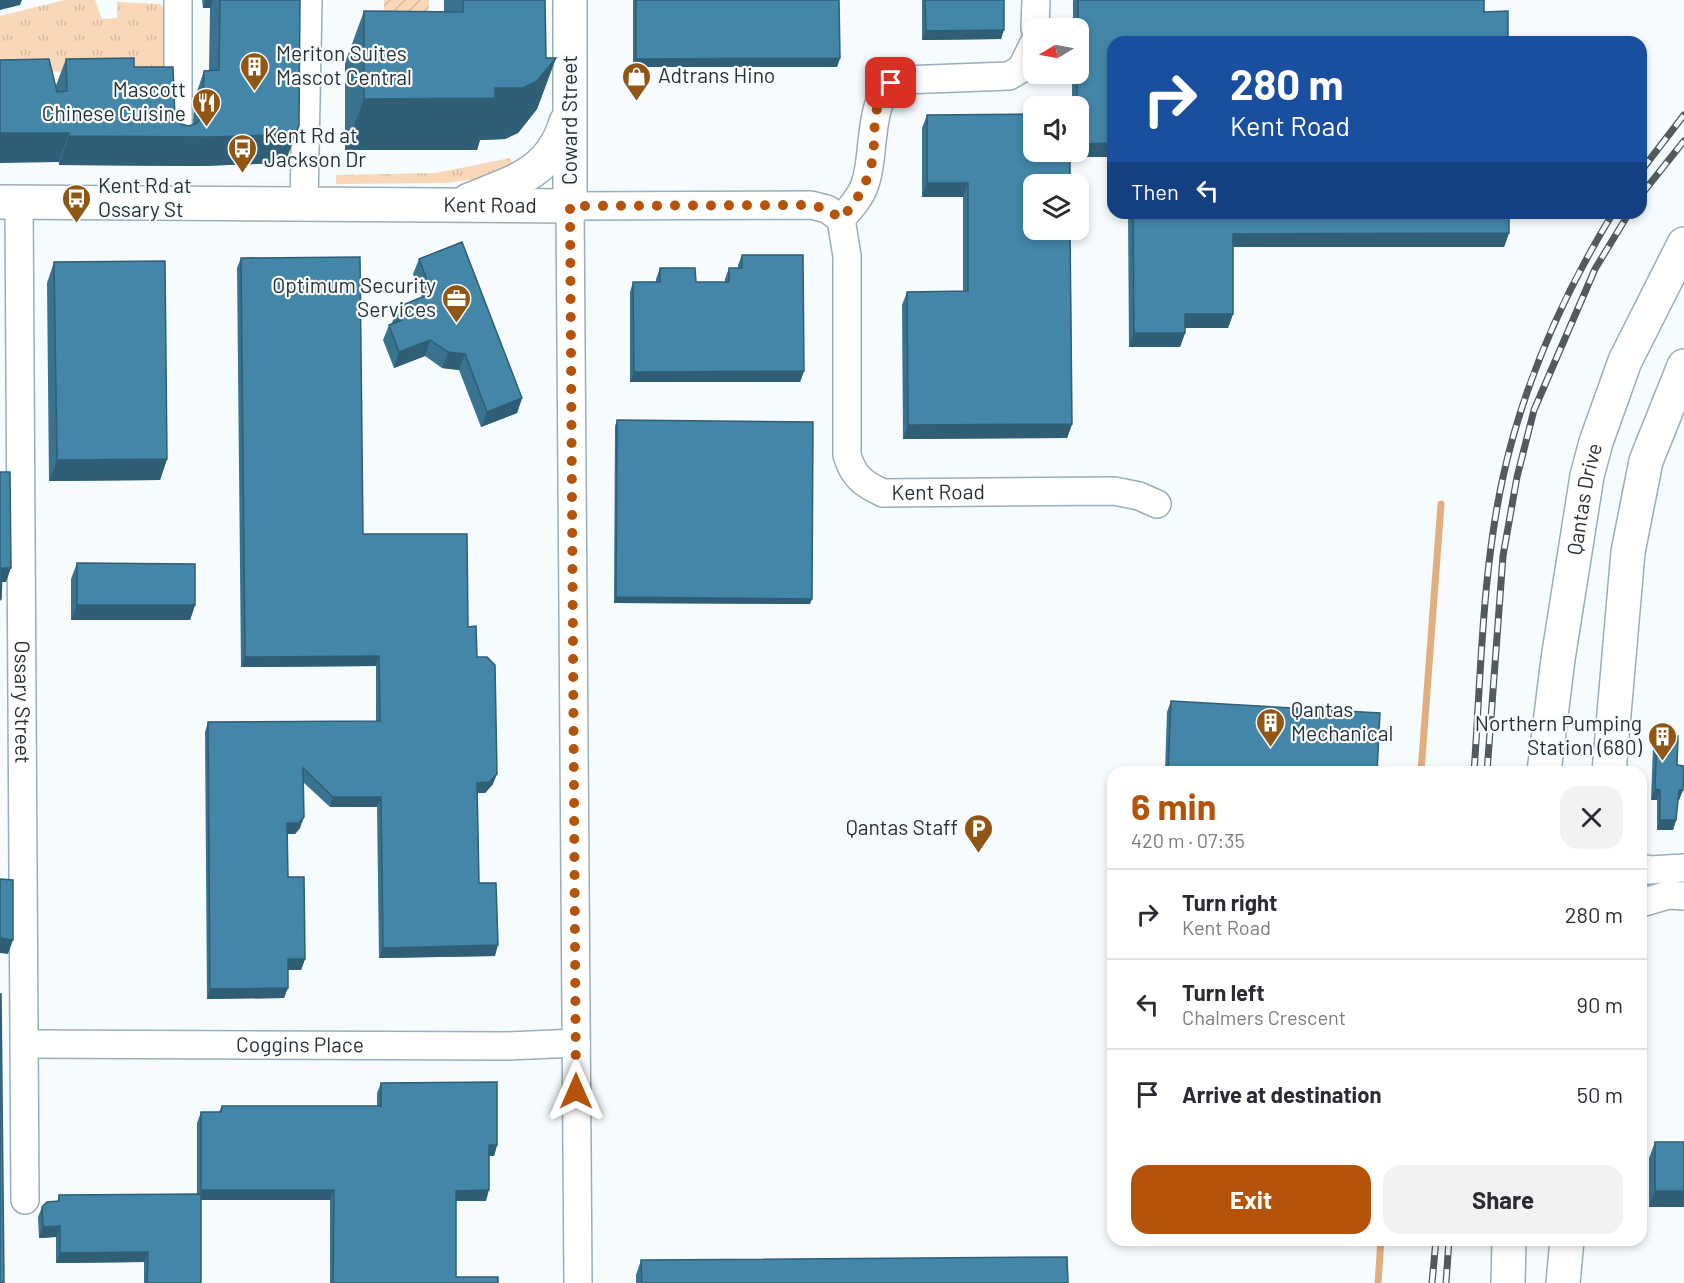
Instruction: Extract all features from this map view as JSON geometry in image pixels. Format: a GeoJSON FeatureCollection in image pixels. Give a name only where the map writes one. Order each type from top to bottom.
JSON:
{"type":"FeatureCollection","features":[{"type":"Feature","properties":{"kind":"main road","name":"Coward Street"},"geometry":{"type":"LineString","coordinates":[[570,0],[570,206]]}},
{"type":"Feature","properties":{"kind":"main road"},"geometry":{"type":"LineString","coordinates":[[455,205],[532,173],[548,160],[557,146],[569,112]]}},
{"type":"Feature","properties":{"kind":"main road","name":"Kent Road"},"geometry":{"type":"LineString","coordinates":[[10,202],[570,206]]}},
{"type":"Feature","properties":{"kind":"main road","name":"Qantas Drive"},"geometry":{"type":"LineString","coordinates":[[1545,766],[1574,548],[1596,441],[1624,361],[1684,243]]}},
{"type":"Feature","properties":{"kind":"main road"},"geometry":{"type":"LineString","coordinates":[[1610,766],[1628,552],[1646,461],[1684,366]]}},
{"type":"Feature","properties":{"kind":"main road"},"geometry":{"type":"LineString","coordinates":[[1508,1283],[1509,1246]]}},
{"type":"Feature","properties":{"kind":"main road"},"geometry":{"type":"LineString","coordinates":[[1563,1283],[1566,1246]]}},
{"type":"Feature","properties":{"kind":"street"},"geometry":{"type":"LineString","coordinates":[[178,0],[178,139]]}},
{"type":"Feature","properties":{"kind":"street"},"geometry":{"type":"LineString","coordinates":[[304,204],[308,0]]}},
{"type":"Feature","properties":{"kind":"street"},"geometry":{"type":"LineString","coordinates":[[1035,18],[1036,0]]}},
{"type":"Feature","properties":{"kind":"street"},"geometry":{"type":"LineString","coordinates":[[841,219],[865,187],[872,162],[879,97],[891,83],[903,80],[1009,76],[1023,67]]}},
{"type":"Feature","properties":{"kind":"street","name":"Ossary Street"},"geometry":{"type":"LineString","coordinates":[[10,202],[25,1200]]}},
{"type":"Feature","properties":{"kind":"street","name":"Kent Road"},"geometry":{"type":"LineString","coordinates":[[570,206],[811,205],[827,209],[841,219],[847,256],[847,455],[851,469],[864,484],[883,493],[1114,491],[1139,496],[1157,504]]}},
{"type":"Feature","properties":{"kind":"street","name":"Coward Street"},"geometry":{"type":"LineString","coordinates":[[570,206],[578,1283]]}},
{"type":"Feature","properties":{"kind":"street"},"geometry":{"type":"LineString","coordinates":[[1647,869],[1684,868]]}},
{"type":"Feature","properties":{"kind":"street"},"geometry":{"type":"LineString","coordinates":[[1647,901],[1668,895],[1684,896]]}},
{"type":"Feature","properties":{"kind":"street","name":"Coggins Place"},"geometry":{"type":"LineString","coordinates":[[24,1044],[506,1046],[576,1043]]}},
{"type":"Feature","properties":{"kind":"green space"},"geometry":{"type":"Polygon","coordinates":[[[65,0],[95,0],[102,19],[117,18],[117,2],[160,4],[171,18],[166,70],[0,71],[0,16],[65,0]]]}},
{"type":"Feature","properties":{"kind":"green space"},"geometry":{"type":"Polygon","coordinates":[[[384,0],[429,0],[428,43],[384,43],[384,0]]]}},
{"type":"Feature","properties":{"kind":"green space"},"geometry":{"type":"Polygon","coordinates":[[[510,158],[513,169],[476,179],[445,183],[336,184],[336,175],[436,173],[510,158]]]}},
{"type":"Feature","properties":{"kind":"building"},"geometry":{"type":"Polygon","coordinates":[[[220,0],[300,0],[299,126],[295,134],[211,137],[0,133],[0,60],[49,59],[57,92],[67,91],[66,59],[134,58],[134,67],[173,67],[175,117],[181,124],[189,126],[197,123],[202,117],[204,71],[219,70],[220,0]]]}},
{"type":"Feature","properties":{"kind":"building"},"geometry":{"type":"Polygon","coordinates":[[[463,0],[545,0],[546,58],[556,58],[537,81],[523,88],[495,88],[495,98],[364,99],[364,11],[463,12],[463,0]]]}},
{"type":"Feature","properties":{"kind":"building"},"geometry":{"type":"Polygon","coordinates":[[[636,0],[839,0],[840,58],[636,59],[636,0]]]}},
{"type":"Feature","properties":{"kind":"building"},"geometry":{"type":"Polygon","coordinates":[[[925,0],[1004,0],[1004,30],[926,31],[925,0]]]}},
{"type":"Feature","properties":{"kind":"building"},"geometry":{"type":"Polygon","coordinates":[[[1078,0],[1484,0],[1484,12],[1508,11],[1508,36],[1107,36],[1107,143],[1089,144],[1089,96],[1077,96],[1077,84],[1089,84],[1089,18],[1078,18],[1078,0]]]}},
{"type":"Feature","properties":{"kind":"building"},"geometry":{"type":"Polygon","coordinates":[[[1023,114],[1023,162],[1070,162],[1070,174],[1023,174],[1023,240],[1070,240],[1072,424],[908,425],[907,292],[968,291],[968,183],[927,183],[927,115],[1023,114]]]}},
{"type":"Feature","properties":{"kind":"building"},"geometry":{"type":"Polygon","coordinates":[[[1133,219],[1509,219],[1509,233],[1233,234],[1233,314],[1185,314],[1185,333],[1134,333],[1133,219]]]}},
{"type":"Feature","properties":{"kind":"building"},"geometry":{"type":"Polygon","coordinates":[[[462,242],[522,398],[487,412],[465,354],[448,352],[430,340],[399,352],[389,325],[402,320],[398,307],[432,293],[419,259],[462,242]]]}},
{"type":"Feature","properties":{"kind":"building"},"geometry":{"type":"Polygon","coordinates":[[[742,255],[803,255],[804,371],[634,372],[633,282],[660,282],[660,268],[695,268],[696,282],[729,282],[729,268],[742,268],[742,255]]]}},
{"type":"Feature","properties":{"kind":"building"},"geometry":{"type":"Polygon","coordinates":[[[360,257],[363,534],[467,534],[468,627],[476,626],[477,657],[487,657],[495,665],[497,774],[489,782],[477,783],[479,883],[496,883],[498,945],[383,948],[381,797],[333,797],[303,768],[304,817],[299,823],[287,823],[288,877],[304,877],[305,959],[288,959],[288,988],[210,989],[208,722],[380,721],[379,656],[245,657],[241,258],[360,257]]]}},
{"type":"Feature","properties":{"kind":"building"},"geometry":{"type":"Polygon","coordinates":[[[165,261],[167,459],[57,460],[54,262],[165,261]]]}},
{"type":"Feature","properties":{"kind":"building"},"geometry":{"type":"Polygon","coordinates":[[[617,420],[813,422],[812,599],[616,597],[617,420]]]}},
{"type":"Feature","properties":{"kind":"building"},"geometry":{"type":"Polygon","coordinates":[[[0,472],[10,472],[11,568],[2,568],[0,600],[0,472]]]}},
{"type":"Feature","properties":{"kind":"building"},"geometry":{"type":"Polygon","coordinates":[[[77,563],[195,564],[195,605],[77,605],[77,563]]]}},
{"type":"Feature","properties":{"kind":"building","name":"Qantas Mechanical"},"geometry":{"type":"Polygon","coordinates":[[[1171,701],[1380,713],[1377,766],[1168,766],[1171,701]]]}},
{"type":"Feature","properties":{"kind":"building"},"geometry":{"type":"Polygon","coordinates":[[[1657,736],[1678,736],[1677,765],[1684,766],[1683,790],[1679,790],[1676,820],[1660,820],[1660,790],[1655,789],[1657,736]]]}},
{"type":"Feature","properties":{"kind":"building"},"geometry":{"type":"Polygon","coordinates":[[[0,879],[13,880],[13,940],[0,938],[0,879]]]}},
{"type":"Feature","properties":{"kind":"building"},"geometry":{"type":"Polygon","coordinates":[[[1,994],[4,1283],[0,1283],[1,994]]]}},
{"type":"Feature","properties":{"kind":"building"},"geometry":{"type":"Polygon","coordinates":[[[497,1082],[497,1145],[489,1145],[489,1190],[456,1191],[456,1277],[498,1277],[498,1283],[333,1283],[334,1190],[201,1190],[201,1112],[221,1112],[222,1106],[381,1106],[381,1083],[497,1082]]]}},
{"type":"Feature","properties":{"kind":"building"},"geometry":{"type":"Polygon","coordinates":[[[1655,1142],[1684,1142],[1684,1191],[1655,1191],[1655,1142]]]}},
{"type":"Feature","properties":{"kind":"building"},"geometry":{"type":"Polygon","coordinates":[[[201,1194],[201,1283],[147,1283],[148,1252],[60,1253],[60,1226],[43,1227],[42,1207],[47,1202],[59,1201],[59,1195],[201,1194]]]}},
{"type":"Feature","properties":{"kind":"building"},"geometry":{"type":"Polygon","coordinates":[[[1067,1257],[1068,1283],[642,1283],[641,1260],[1067,1257]]]}},
{"type":"Feature","properties":{"kind":"waterway"},"geometry":{"type":"LineString","coordinates":[[1421,766],[1441,504]]}},
{"type":"Feature","properties":{"kind":"waterway"},"geometry":{"type":"LineString","coordinates":[[1378,1283],[1381,1246]]}},
{"type":"Feature","properties":{"kind":"railway"},"geometry":{"type":"LineString","coordinates":[[1647,163],[1684,115]]}},
{"type":"Feature","properties":{"kind":"railway"},"geometry":{"type":"LineString","coordinates":[[1647,187],[1684,141]]}},
{"type":"Feature","properties":{"kind":"railway"},"geometry":{"type":"LineString","coordinates":[[1474,766],[1486,587],[1503,477],[1522,407],[1547,340],[1578,275],[1610,219]]}},
{"type":"Feature","properties":{"kind":"railway"},"geometry":{"type":"LineString","coordinates":[[1487,766],[1503,556],[1517,477],[1534,410],[1595,269],[1625,219]]}},
{"type":"Feature","properties":{"kind":"railway"},"geometry":{"type":"LineString","coordinates":[[1432,1283],[1435,1246]]}},
{"type":"Feature","properties":{"kind":"railway"},"geometry":{"type":"LineString","coordinates":[[1446,1283],[1449,1246]]}},
{"type":"Feature","properties":{"kind":"place","name":"Meriton Suites Mascot Central"},"geometry":{"type":"Point","coordinates":[255,92]}},
{"type":"Feature","properties":{"kind":"place","name":"Adtrans Hino"},"geometry":{"type":"Point","coordinates":[637,102]}},
{"type":"Feature","properties":{"kind":"place","name":"Mascott Chinese Cuisine"},"geometry":{"type":"Point","coordinates":[207,128]}},
{"type":"Feature","properties":{"kind":"place","name":"Kent Rd at Jackson Dr"},"geometry":{"type":"Point","coordinates":[243,174]}},
{"type":"Feature","properties":{"kind":"place","name":"Kent Rd at Ossary St"},"geometry":{"type":"Point","coordinates":[77,224]}},
{"type":"Feature","properties":{"kind":"place","name":"Optimum Security Services"},"geometry":{"type":"Point","coordinates":[457,324]}},
{"type":"Feature","properties":{"kind":"place","name":"Qantas Mechanical"},"geometry":{"type":"Point","coordinates":[1270,748]}},
{"type":"Feature","properties":{"kind":"place","name":"Northern Pumping Station (680)"},"geometry":{"type":"Point","coordinates":[1663,762]}},
{"type":"Feature","properties":{"kind":"place","name":"Qantas Staff"},"geometry":{"type":"Point","coordinates":[979,854]}},
{"type":"Feature","properties":{"kind":"route"},"geometry":{"type":"LineString","coordinates":[[576,1091],[570,206],[811,205],[827,209],[841,219],[854,205],[865,187],[872,162],[879,97],[891,83]]}}]}
